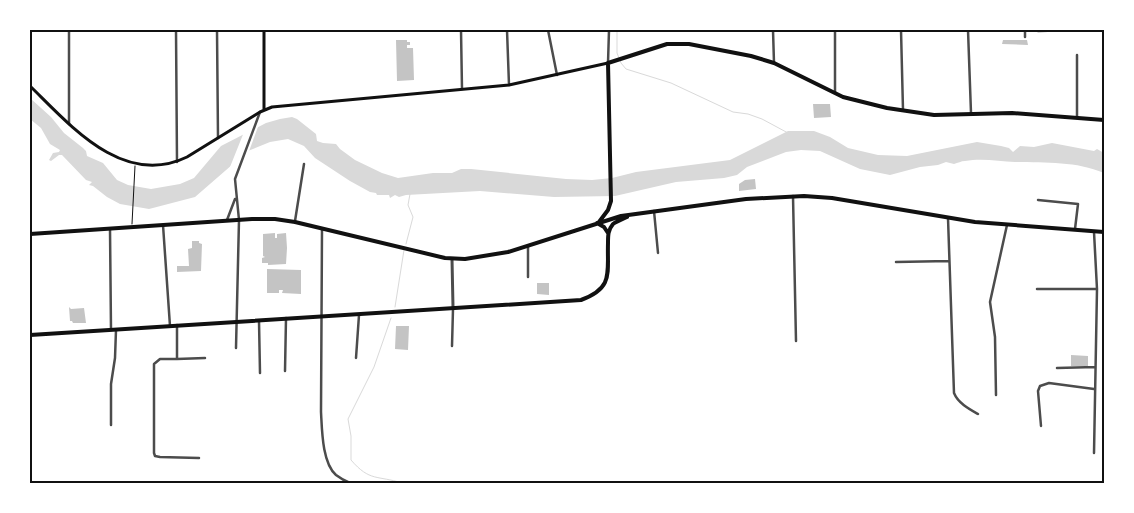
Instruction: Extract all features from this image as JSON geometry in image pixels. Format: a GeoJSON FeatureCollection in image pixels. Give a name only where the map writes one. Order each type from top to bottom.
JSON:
{"type":"FeatureCollection","features":[{"type":"Feature","properties":{"kind":"main road"},"geometry":{"type":"LineString","coordinates":[[264,30],[264,109]]}},
{"type":"Feature","properties":{"kind":"main road"},"geometry":{"type":"LineString","coordinates":[[30,86],[70,124],[99,148],[135,164],[163,165],[177,162],[264,109],[509,85],[608,63],[660,46],[678,43],[751,56],[774,63],[835,94],[863,103],[934,115],[1012,113],[1104,120]]}},
{"type":"Feature","properties":{"kind":"main road"},"geometry":{"type":"LineString","coordinates":[[597,224],[606,214],[611,200],[608,63]]}},
{"type":"Feature","properties":{"kind":"main road"},"geometry":{"type":"LineString","coordinates":[[30,234],[275,219],[452,259],[492,256],[616,218],[632,215],[746,199],[793,196],[832,198],[948,218],[1007,225],[1104,232]]}},
{"type":"Feature","properties":{"kind":"main road"},"geometry":{"type":"LineString","coordinates":[[30,335],[581,300],[599,292],[605,284],[607,277],[608,233],[615,223],[632,215]]}},
{"type":"Feature","properties":{"kind":"main road"},"geometry":{"type":"LineString","coordinates":[[597,224],[604,227],[608,233]]}},
{"type":"Feature","properties":{"kind":"street"},"geometry":{"type":"LineString","coordinates":[[69,30],[70,124]]}},
{"type":"Feature","properties":{"kind":"street"},"geometry":{"type":"LineString","coordinates":[[176,30],[177,162]]}},
{"type":"Feature","properties":{"kind":"street"},"geometry":{"type":"LineString","coordinates":[[217,30],[218,138]]}},
{"type":"Feature","properties":{"kind":"street"},"geometry":{"type":"LineString","coordinates":[[461,30],[462,89]]}},
{"type":"Feature","properties":{"kind":"street"},"geometry":{"type":"LineString","coordinates":[[507,30],[509,85]]}},
{"type":"Feature","properties":{"kind":"street"},"geometry":{"type":"LineString","coordinates":[[548,30],[557,75]]}},
{"type":"Feature","properties":{"kind":"street"},"geometry":{"type":"LineString","coordinates":[[608,63],[610,30]]}},
{"type":"Feature","properties":{"kind":"street"},"geometry":{"type":"LineString","coordinates":[[773,30],[774,63]]}},
{"type":"Feature","properties":{"kind":"street"},"geometry":{"type":"LineString","coordinates":[[835,30],[835,94]]}},
{"type":"Feature","properties":{"kind":"street"},"geometry":{"type":"LineString","coordinates":[[901,30],[903,110]]}},
{"type":"Feature","properties":{"kind":"street"},"geometry":{"type":"LineString","coordinates":[[968,30],[971,115]]}},
{"type":"Feature","properties":{"kind":"street"},"geometry":{"type":"LineString","coordinates":[[1025,30],[1025,37]]}},
{"type":"Feature","properties":{"kind":"street"},"geometry":{"type":"LineString","coordinates":[[1038,31],[1078,30]]}},
{"type":"Feature","properties":{"kind":"street"},"geometry":{"type":"LineString","coordinates":[[1077,55],[1078,118]]}},
{"type":"Feature","properties":{"kind":"street"},"geometry":{"type":"LineString","coordinates":[[236,348],[239,220],[234,184],[260,112]]}},
{"type":"Feature","properties":{"kind":"street"},"geometry":{"type":"LineString","coordinates":[[295,222],[304,164]]}},
{"type":"Feature","properties":{"kind":"street"},"geometry":{"type":"LineString","coordinates":[[793,196],[796,341]]}},
{"type":"Feature","properties":{"kind":"street"},"geometry":{"type":"LineString","coordinates":[[226,221],[235,198]]}},
{"type":"Feature","properties":{"kind":"street"},"geometry":{"type":"LineString","coordinates":[[1038,200],[1078,204],[1074,230]]}},
{"type":"Feature","properties":{"kind":"street"},"geometry":{"type":"LineString","coordinates":[[654,211],[658,253]]}},
{"type":"Feature","properties":{"kind":"street"},"geometry":{"type":"LineString","coordinates":[[948,218],[955,397],[978,414]]}},
{"type":"Feature","properties":{"kind":"street"},"geometry":{"type":"LineString","coordinates":[[163,225],[170,326]]}},
{"type":"Feature","properties":{"kind":"street"},"geometry":{"type":"LineString","coordinates":[[996,395],[994,337],[990,302],[1007,225]]}},
{"type":"Feature","properties":{"kind":"street"},"geometry":{"type":"LineString","coordinates":[[110,228],[115,358],[111,384],[111,425]]}},
{"type":"Feature","properties":{"kind":"street"},"geometry":{"type":"LineString","coordinates":[[322,229],[321,412],[326,459],[335,474],[350,483]]}},
{"type":"Feature","properties":{"kind":"street"},"geometry":{"type":"LineString","coordinates":[[1094,232],[1097,289],[1094,453]]}},
{"type":"Feature","properties":{"kind":"street"},"geometry":{"type":"LineString","coordinates":[[528,246],[528,277]]}},
{"type":"Feature","properties":{"kind":"street"},"geometry":{"type":"LineString","coordinates":[[452,259],[452,346]]}},
{"type":"Feature","properties":{"kind":"street"},"geometry":{"type":"LineString","coordinates":[[896,262],[949,261]]}},
{"type":"Feature","properties":{"kind":"street"},"geometry":{"type":"LineString","coordinates":[[1037,289],[1097,289]]}},
{"type":"Feature","properties":{"kind":"street"},"geometry":{"type":"LineString","coordinates":[[356,358],[359,313]]}},
{"type":"Feature","properties":{"kind":"street"},"geometry":{"type":"LineString","coordinates":[[285,371],[286,318]]}},
{"type":"Feature","properties":{"kind":"street"},"geometry":{"type":"LineString","coordinates":[[258,320],[260,373]]}},
{"type":"Feature","properties":{"kind":"street"},"geometry":{"type":"LineString","coordinates":[[177,325],[178,359]]}},
{"type":"Feature","properties":{"kind":"street"},"geometry":{"type":"LineString","coordinates":[[199,458],[160,457],[154,454],[154,364],[160,359],[205,358]]}},
{"type":"Feature","properties":{"kind":"street"},"geometry":{"type":"LineString","coordinates":[[1057,368],[1096,367]]}},
{"type":"Feature","properties":{"kind":"street"},"geometry":{"type":"LineString","coordinates":[[1041,426],[1038,391],[1040,386],[1049,383],[1095,389]]}},
{"type":"Feature","properties":{"kind":"path"},"geometry":{"type":"LineString","coordinates":[[132,227],[135,164]]}},
{"type":"Feature","properties":{"kind":"shaded area"},"geometry":{"type":"Polygon","coordinates":[[[30,98],[51,117],[64,133],[86,151],[87,156],[103,163],[117,180],[128,185],[151,189],[180,184],[194,178],[221,146],[266,123],[292,117],[316,134],[317,141],[336,144],[355,160],[382,173],[398,178],[433,173],[452,173],[461,169],[471,169],[566,179],[592,180],[612,178],[636,172],[730,160],[788,131],[814,131],[830,137],[848,148],[878,155],[907,156],[977,142],[1009,148],[1013,152],[1020,146],[1034,147],[1052,143],[1094,151],[1097,149],[1104,153],[1104,173],[1083,166],[977,160],[962,161],[954,164],[946,162],[890,175],[860,169],[820,151],[801,150],[786,152],[747,167],[737,175],[676,182],[615,196],[554,197],[480,191],[399,197],[395,195],[390,198],[389,195],[377,195],[350,181],[315,158],[304,146],[288,139],[270,142],[248,151],[195,197],[149,209],[120,204],[107,197],[89,185],[92,182],[86,180],[62,155],[51,161],[49,160],[53,153],[60,150],[50,144],[41,128],[30,119],[30,98]]]}},
{"type":"Feature","properties":{"kind":"pier"},"geometry":{"type":"Polygon","coordinates":[[[259,124],[248,154],[228,172],[244,132],[259,124]]]}},
{"type":"Feature","properties":{"kind":"building"},"geometry":{"type":"Polygon","coordinates":[[[396,40],[407,40],[407,42],[410,42],[410,45],[407,45],[407,48],[413,48],[414,80],[397,81],[396,40]]]}},
{"type":"Feature","properties":{"kind":"building"},"geometry":{"type":"Polygon","coordinates":[[[1003,40],[1027,40],[1028,45],[1002,44],[1003,40]]]}},
{"type":"Feature","properties":{"kind":"building"},"geometry":{"type":"Polygon","coordinates":[[[813,104],[830,104],[831,117],[814,118],[813,104]]]}},
{"type":"Feature","properties":{"kind":"building"},"geometry":{"type":"Polygon","coordinates":[[[755,179],[756,189],[739,191],[739,184],[745,180],[755,179]]]}},
{"type":"Feature","properties":{"kind":"building"},"geometry":{"type":"Polygon","coordinates":[[[275,233],[275,238],[277,238],[277,234],[286,233],[286,264],[268,265],[268,263],[262,263],[262,258],[265,257],[263,256],[263,234],[275,233]]]}},
{"type":"Feature","properties":{"kind":"building"},"geometry":{"type":"Polygon","coordinates":[[[192,241],[199,241],[202,244],[201,271],[177,272],[177,266],[189,266],[188,249],[192,248],[192,241]]]}},
{"type":"Feature","properties":{"kind":"building"},"geometry":{"type":"Polygon","coordinates":[[[267,269],[301,270],[301,294],[282,293],[283,290],[279,290],[279,293],[267,293],[267,269]]]}},
{"type":"Feature","properties":{"kind":"building"},"geometry":{"type":"Polygon","coordinates":[[[537,283],[549,283],[549,295],[537,294],[537,283]]]}},
{"type":"Feature","properties":{"kind":"building"},"geometry":{"type":"Polygon","coordinates":[[[69,307],[71,309],[84,308],[86,323],[73,323],[70,321],[69,307]]]}},
{"type":"Feature","properties":{"kind":"building"},"geometry":{"type":"Polygon","coordinates":[[[396,326],[409,326],[408,350],[395,349],[396,326]]]}},
{"type":"Feature","properties":{"kind":"building"},"geometry":{"type":"Polygon","coordinates":[[[1071,355],[1088,356],[1088,366],[1071,366],[1071,355]]]}},
{"type":"Feature","properties":{"kind":"waterway"},"geometry":{"type":"LineString","coordinates":[[617,30],[617,53],[626,69],[671,83],[733,112],[748,114],[762,119],[788,133]]}},
{"type":"Feature","properties":{"kind":"waterway"},"geometry":{"type":"LineString","coordinates":[[406,244],[413,217],[408,205],[410,194]]}},
{"type":"Feature","properties":{"kind":"waterway"},"geometry":{"type":"LineString","coordinates":[[395,307],[404,250]]}},
{"type":"Feature","properties":{"kind":"waterway"},"geometry":{"type":"LineString","coordinates":[[391,318],[374,367],[348,419],[351,436],[351,460],[363,472],[369,475],[402,483]]}}]}
